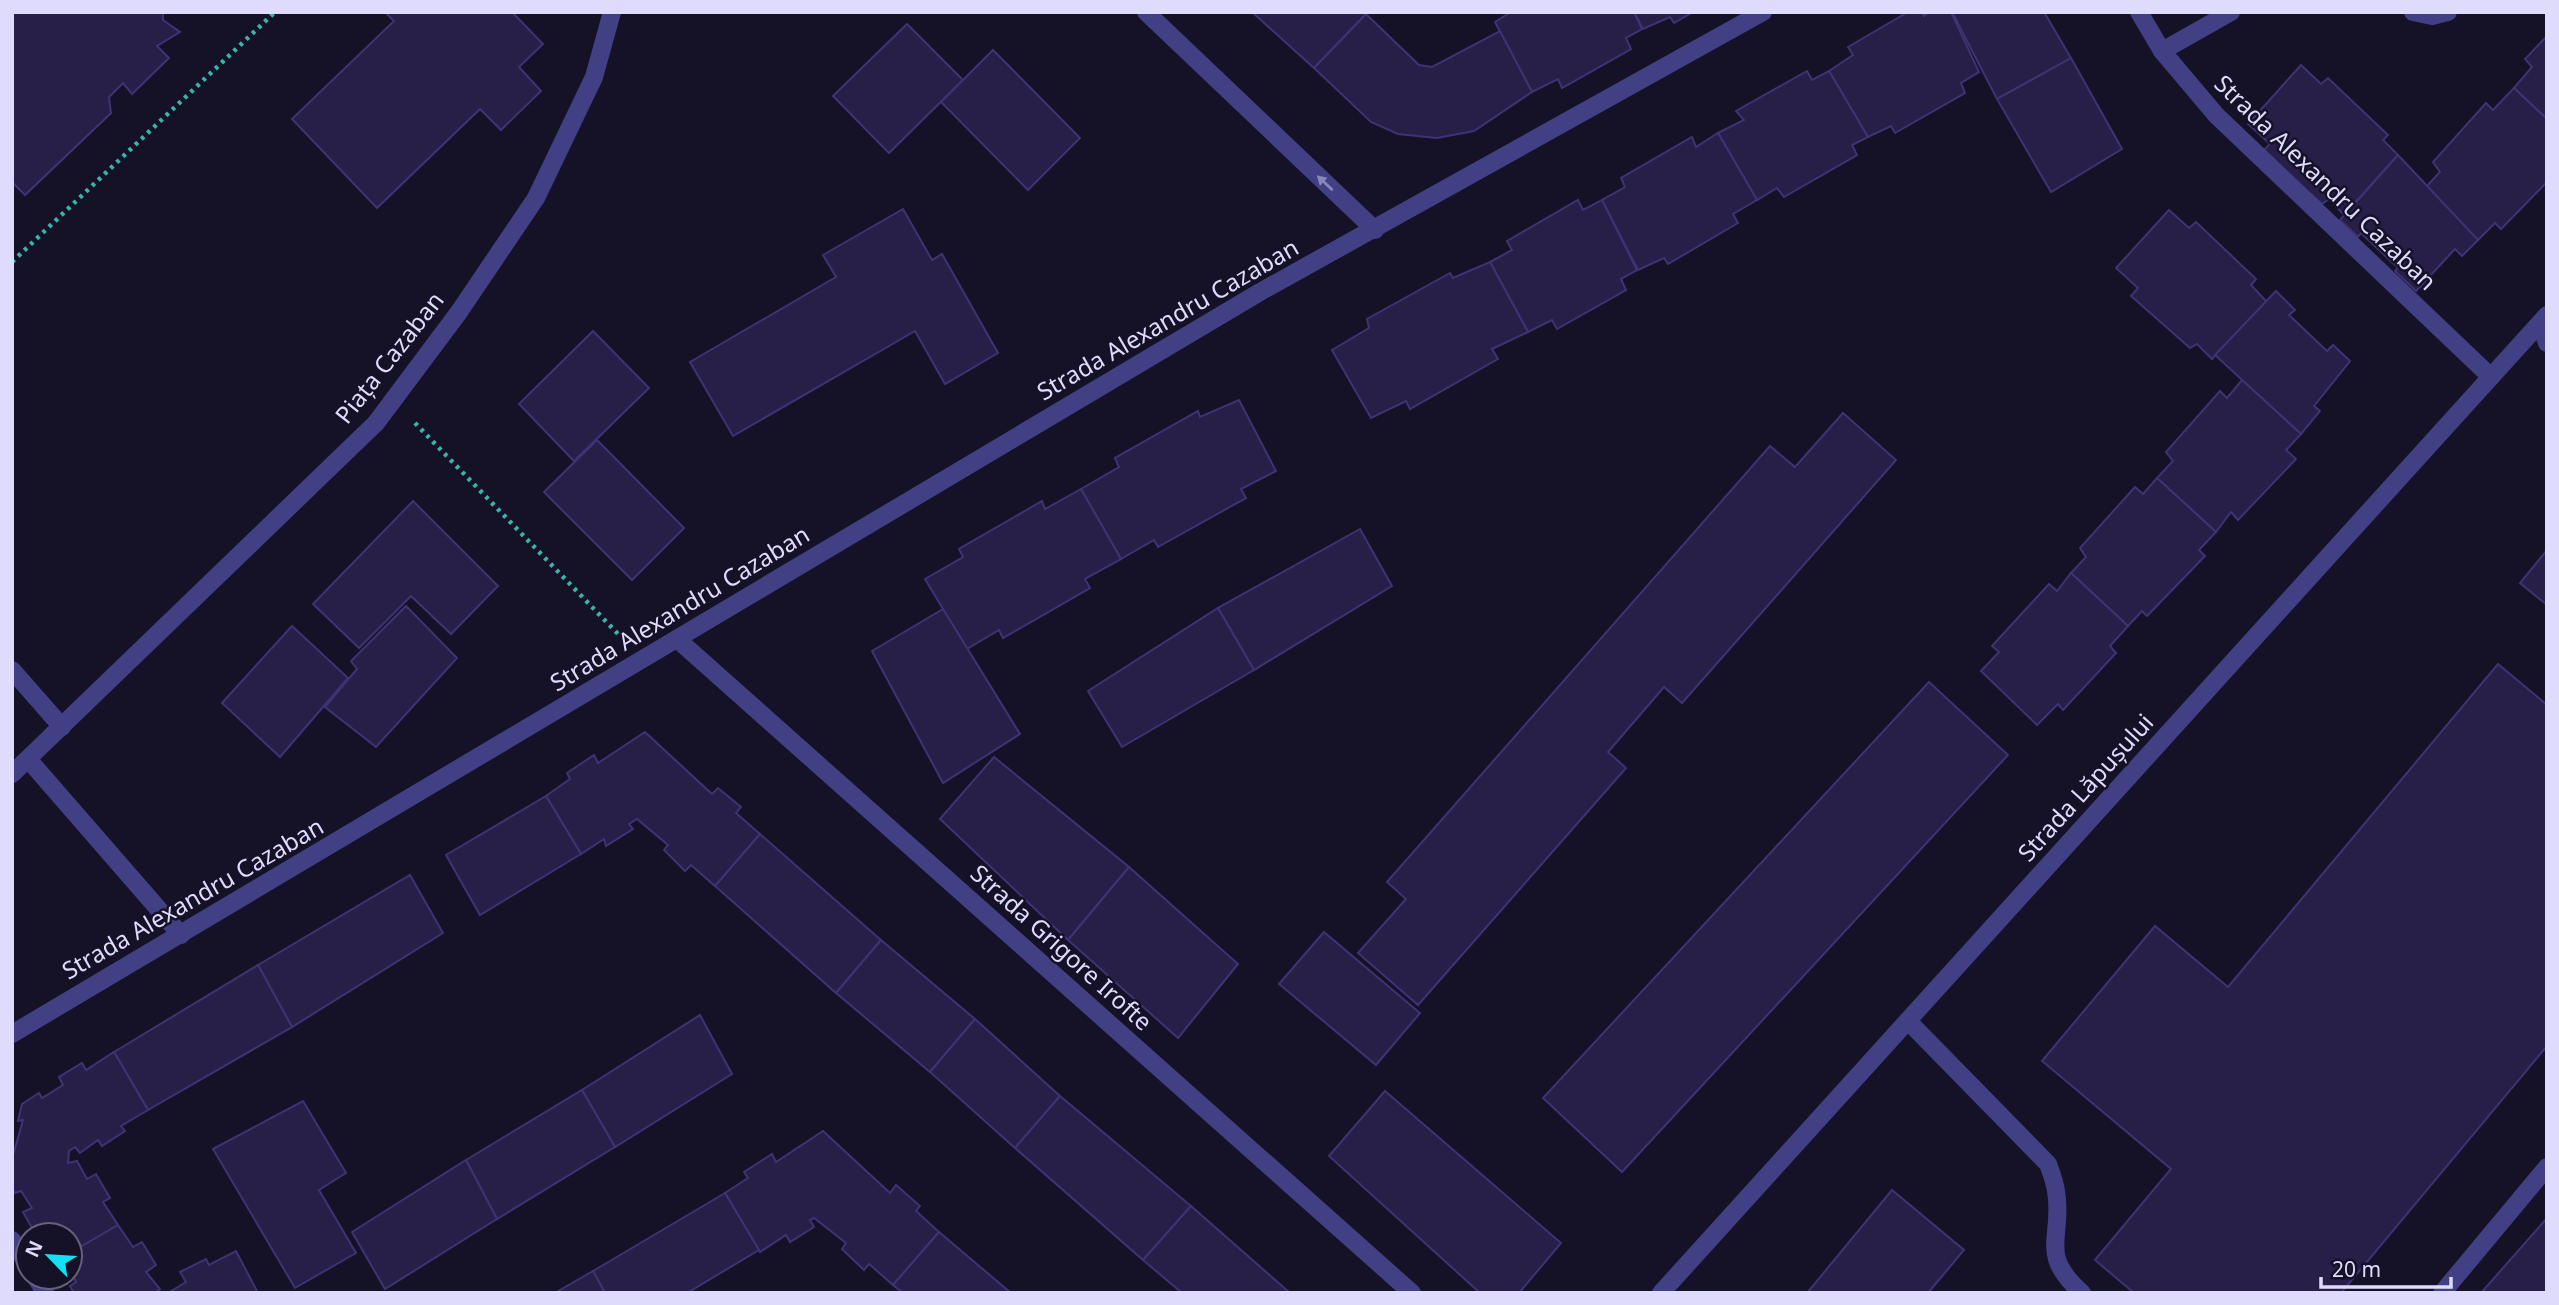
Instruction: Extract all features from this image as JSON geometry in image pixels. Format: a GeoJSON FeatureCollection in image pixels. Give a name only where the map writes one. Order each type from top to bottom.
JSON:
{"type":"FeatureCollection","features":[{"type":"Feature","properties":{"kind":"street","name":"Piața Cazaban"},"geometry":{"type":"LineString","coordinates":[[28,759],[376,423],[459,312],[536,198],[594,77],[612,12]]}},
{"type":"Feature","properties":{"kind":"street"},"geometry":{"type":"LineString","coordinates":[[1146,12],[1375,230]]}},
{"type":"Feature","properties":{"kind":"street","name":"Strada Alexandru Cazaban"},"geometry":{"type":"LineString","coordinates":[[12,1034],[1260,292],[1763,12]]}},
{"type":"Feature","properties":{"kind":"street","name":"Strada Alexandru Cazaban"},"geometry":{"type":"LineString","coordinates":[[2139,12],[2162,51],[2216,115],[2491,377]]}},
{"type":"Feature","properties":{"kind":"street"},"geometry":{"type":"LineString","coordinates":[[2162,51],[2231,12]]}},
{"type":"Feature","properties":{"kind":"street"},"geometry":{"type":"LineString","coordinates":[[2413,12],[2432,16],[2448,12]]}},
{"type":"Feature","properties":{"kind":"street"},"geometry":{"type":"LineString","coordinates":[[2543,319],[2547,343]]}},
{"type":"Feature","properties":{"kind":"street","name":"Strada Lăpușului"},"geometry":{"type":"LineString","coordinates":[[1661,1293],[2543,319]]}},
{"type":"Feature","properties":{"kind":"street","name":"Strada Grigore Irofte"},"geometry":{"type":"LineString","coordinates":[[677,639],[1412,1293]]}},
{"type":"Feature","properties":{"kind":"street"},"geometry":{"type":"LineString","coordinates":[[12,670],[62,727]]}},
{"type":"Feature","properties":{"kind":"street"},"geometry":{"type":"LineString","coordinates":[[12,774],[28,759],[181,934]]}},
{"type":"Feature","properties":{"kind":"street"},"geometry":{"type":"LineString","coordinates":[[1908,1021],[2048,1164],[2057,1192],[2054,1254],[2067,1280],[2082,1293]]}},
{"type":"Feature","properties":{"kind":"street"},"geometry":{"type":"LineString","coordinates":[[2442,1293],[2547,1167]]}},
{"type":"Feature","properties":{"kind":"path"},"geometry":{"type":"LineString","coordinates":[[12,262],[275,12]]}},
{"type":"Feature","properties":{"kind":"path"},"geometry":{"type":"LineString","coordinates":[[393,400],[642,660]]}},
{"type":"Feature","properties":{"kind":"building"},"geometry":{"type":"Polygon","coordinates":[[[12,12],[163,12],[163,20],[180,32],[157,46],[169,58],[132,94],[123,83],[109,97],[111,113],[25,195],[12,182],[12,12]]]}},
{"type":"Feature","properties":{"kind":"building"},"geometry":{"type":"Polygon","coordinates":[[[385,12],[512,12],[543,44],[519,67],[541,91],[501,130],[480,109],[377,208],[292,119],[394,21],[385,12]]]}},
{"type":"Feature","properties":{"kind":"building"},"geometry":{"type":"Polygon","coordinates":[[[1252,12],[1368,12],[1314,68],[1252,12]]]}},
{"type":"Feature","properties":{"kind":"building"},"geometry":{"type":"Polygon","coordinates":[[[1511,12],[1634,12],[1642,29],[1626,38],[1631,49],[1562,88],[1558,79],[1532,92],[1495,22],[1511,12]]]}},
{"type":"Feature","properties":{"kind":"building"},"geometry":{"type":"Polygon","coordinates":[[[1634,12],[1693,12],[1674,23],[1670,17],[1643,29],[1634,12]]]}},
{"type":"Feature","properties":{"kind":"building"},"geometry":{"type":"Polygon","coordinates":[[[1908,12],[1922,12],[1924,16],[1929,12],[1951,12],[1979,72],[1961,83],[1965,93],[1895,133],[1891,126],[1868,137],[1829,71],[1853,55],[1848,47],[1908,12]]]}},
{"type":"Feature","properties":{"kind":"building"},"geometry":{"type":"Polygon","coordinates":[[[1952,12],[2044,12],[2071,58],[1997,99],[1952,12]]]}},
{"type":"Feature","properties":{"kind":"building"},"geometry":{"type":"Polygon","coordinates":[[[1366,14],[1419,65],[1432,67],[1500,31],[1532,92],[1474,131],[1437,138],[1398,134],[1371,122],[1314,68],[1366,14]]]}},
{"type":"Feature","properties":{"kind":"building"},"geometry":{"type":"Polygon","coordinates":[[[907,24],[963,80],[889,153],[833,96],[907,24]]]}},
{"type":"Feature","properties":{"kind":"building"},"geometry":{"type":"Polygon","coordinates":[[[2547,36],[2547,119],[2514,88],[2532,67],[2525,59],[2547,36]]]}},
{"type":"Feature","properties":{"kind":"building"},"geometry":{"type":"Polygon","coordinates":[[[993,50],[1080,138],[1028,190],[941,102],[993,50]]]}},
{"type":"Feature","properties":{"kind":"building"},"geometry":{"type":"Polygon","coordinates":[[[2071,58],[2122,149],[2051,192],[1997,99],[2071,58]]]}},
{"type":"Feature","properties":{"kind":"building"},"geometry":{"type":"Polygon","coordinates":[[[2301,65],[2321,84],[2328,78],[2388,135],[2383,140],[2398,155],[2344,215],[2329,199],[2322,204],[2263,151],[2270,144],[2248,124],[2301,65]]]}},
{"type":"Feature","properties":{"kind":"building"},"geometry":{"type":"Polygon","coordinates":[[[1807,71],[1812,80],[1829,71],[1868,137],[1852,145],[1857,155],[1784,197],[1777,188],[1757,200],[1718,133],[1744,120],[1736,111],[1807,71]]]}},
{"type":"Feature","properties":{"kind":"building"},"geometry":{"type":"Polygon","coordinates":[[[2514,88],[2547,119],[2547,182],[2501,229],[2495,223],[2478,240],[2426,187],[2440,172],[2433,162],[2486,103],[2493,110],[2514,88]]]}},
{"type":"Feature","properties":{"kind":"building"},"geometry":{"type":"Polygon","coordinates":[[[1718,133],[1757,200],[1733,214],[1738,223],[1668,264],[1664,258],[1638,270],[1602,200],[1625,187],[1621,178],[1692,137],[1696,147],[1718,133]]]}},
{"type":"Feature","properties":{"kind":"building"},"geometry":{"type":"Polygon","coordinates":[[[2398,155],[2478,240],[2462,256],[2455,249],[2416,291],[2395,271],[2398,268],[2361,233],[2358,237],[2340,220],[2398,155]]]}},
{"type":"Feature","properties":{"kind":"building"},"geometry":{"type":"Polygon","coordinates":[[[1578,200],[1583,210],[1602,200],[1637,270],[1621,279],[1626,290],[1557,329],[1552,320],[1528,332],[1490,262],[1512,250],[1507,241],[1578,200]]]}},
{"type":"Feature","properties":{"kind":"building"},"geometry":{"type":"Polygon","coordinates":[[[903,209],[932,260],[942,254],[998,353],[945,384],[915,331],[733,436],[690,362],[836,277],[823,255],[903,209]]]}},
{"type":"Feature","properties":{"kind":"building"},"geometry":{"type":"Polygon","coordinates":[[[2169,210],[2189,228],[2196,222],[2256,279],[2251,285],[2267,302],[2212,359],[2197,344],[2190,348],[2131,296],[2138,288],[2116,268],[2169,210]]]}},
{"type":"Feature","properties":{"kind":"building"},"geometry":{"type":"Polygon","coordinates":[[[1490,262],[1528,332],[1492,349],[1498,359],[1410,409],[1406,401],[1371,418],[1332,350],[1369,328],[1367,319],[1450,273],[1453,278],[1490,262]]]}},
{"type":"Feature","properties":{"kind":"building"},"geometry":{"type":"Polygon","coordinates":[[[2276,291],[2295,310],[2289,315],[2327,351],[2333,345],[2350,361],[2314,406],[2320,411],[2301,434],[2215,355],[2276,291]]]}},
{"type":"Feature","properties":{"kind":"building"},"geometry":{"type":"Polygon","coordinates":[[[593,331],[649,388],[574,461],[519,404],[593,331]]]}},
{"type":"Feature","properties":{"kind":"building"},"geometry":{"type":"Polygon","coordinates":[[[2242,380],[2301,434],[2286,450],[2296,459],[2238,520],[2231,512],[2216,532],[2157,478],[2173,461],[2166,452],[2220,391],[2227,398],[2242,380]]]}},
{"type":"Feature","properties":{"kind":"building"},"geometry":{"type":"Polygon","coordinates":[[[1239,400],[1276,471],[1241,489],[1246,498],[1158,547],[1154,540],[1121,559],[1081,489],[1119,467],[1115,458],[1198,411],[1200,417],[1239,400]]]}},
{"type":"Feature","properties":{"kind":"building"},"geometry":{"type":"Polygon","coordinates":[[[1843,413],[1896,460],[1682,703],[1664,687],[1608,752],[1626,768],[1418,1005],[1358,953],[1406,899],[1387,882],[1770,446],[1795,467],[1843,413]]]}},
{"type":"Feature","properties":{"kind":"building"},"geometry":{"type":"Polygon","coordinates":[[[597,440],[684,528],[632,580],[544,492],[597,440]]]}},
{"type":"Feature","properties":{"kind":"building"},"geometry":{"type":"Polygon","coordinates":[[[2157,478],[2216,532],[2199,550],[2205,556],[2147,616],[2142,611],[2128,626],[2071,573],[2086,557],[2080,548],[2135,487],[2143,494],[2157,478]]]}},
{"type":"Feature","properties":{"kind":"building"},"geometry":{"type":"Polygon","coordinates":[[[1081,489],[1121,559],[1085,579],[1090,588],[1003,638],[999,630],[967,649],[925,579],[963,557],[959,549],[1042,501],[1045,509],[1081,489]]]}},
{"type":"Feature","properties":{"kind":"building"},"geometry":{"type":"Polygon","coordinates":[[[413,501],[498,586],[451,634],[411,596],[359,648],[313,604],[413,501]]]}},
{"type":"Feature","properties":{"kind":"building"},"geometry":{"type":"Polygon","coordinates":[[[1360,529],[1392,586],[1254,670],[1218,608],[1360,529]]]}},
{"type":"Feature","properties":{"kind":"building"},"geometry":{"type":"Polygon","coordinates":[[[2547,550],[2547,605],[2520,583],[2547,550]]]}},
{"type":"Feature","properties":{"kind":"building"},"geometry":{"type":"Polygon","coordinates":[[[2071,573],[2128,626],[2110,646],[2116,653],[2063,710],[2058,704],[2037,725],[1981,671],[1999,652],[1992,646],[2049,584],[2057,591],[2071,573]]]}},
{"type":"Feature","properties":{"kind":"building"},"geometry":{"type":"Polygon","coordinates":[[[406,606],[457,658],[376,747],[325,707],[357,669],[351,661],[406,606]]]}},
{"type":"Feature","properties":{"kind":"building"},"geometry":{"type":"Polygon","coordinates":[[[1218,608],[1254,670],[1122,747],[1088,691],[1218,608]]]}},
{"type":"Feature","properties":{"kind":"building"},"geometry":{"type":"Polygon","coordinates":[[[943,609],[1020,734],[943,783],[872,651],[943,609]]]}},
{"type":"Feature","properties":{"kind":"building"},"geometry":{"type":"Polygon","coordinates":[[[292,626],[348,678],[280,757],[222,703],[292,626]]]}},
{"type":"Feature","properties":{"kind":"building"},"geometry":{"type":"Polygon","coordinates":[[[2498,664],[2547,705],[2547,1046],[2341,1293],[2134,1293],[2095,1260],[2171,1169],[2042,1061],[2155,926],[2228,987],[2498,664]]]}},
{"type":"Feature","properties":{"kind":"building"},"geometry":{"type":"Polygon","coordinates":[[[1929,682],[2008,755],[1622,1172],[1543,1098],[1929,682]]]}},
{"type":"Feature","properties":{"kind":"building"},"geometry":{"type":"Polygon","coordinates":[[[645,732],[712,794],[718,788],[741,807],[736,813],[760,834],[715,886],[691,865],[685,871],[664,850],[668,845],[637,819],[629,824],[633,829],[606,846],[604,839],[581,854],[546,796],[570,779],[567,773],[594,755],[598,763],[645,732]]]}},
{"type":"Feature","properties":{"kind":"building"},"geometry":{"type":"Polygon","coordinates":[[[994,757],[1129,867],[1068,940],[940,819],[994,757]]]}},
{"type":"Feature","properties":{"kind":"building"},"geometry":{"type":"Polygon","coordinates":[[[546,796],[581,854],[480,915],[446,855],[546,796]]]}},
{"type":"Feature","properties":{"kind":"building"},"geometry":{"type":"Polygon","coordinates":[[[760,834],[881,940],[836,993],[715,886],[760,834]]]}},
{"type":"Feature","properties":{"kind":"building"},"geometry":{"type":"Polygon","coordinates":[[[1129,867],[1238,964],[1178,1038],[1068,940],[1129,867]]]}},
{"type":"Feature","properties":{"kind":"building"},"geometry":{"type":"Polygon","coordinates":[[[410,875],[443,933],[292,1027],[258,965],[410,875]]]}},
{"type":"Feature","properties":{"kind":"building"},"geometry":{"type":"Polygon","coordinates":[[[1324,932],[1420,1013],[1376,1065],[1279,984],[1324,932]]]}},
{"type":"Feature","properties":{"kind":"building"},"geometry":{"type":"Polygon","coordinates":[[[881,940],[975,1019],[930,1072],[836,993],[881,940]]]}},
{"type":"Feature","properties":{"kind":"building"},"geometry":{"type":"Polygon","coordinates":[[[258,965],[292,1027],[148,1110],[114,1052],[258,965]]]}},
{"type":"Feature","properties":{"kind":"building"},"geometry":{"type":"Polygon","coordinates":[[[700,1015],[732,1074],[615,1147],[582,1090],[700,1015]]]}},
{"type":"Feature","properties":{"kind":"building"},"geometry":{"type":"Polygon","coordinates":[[[975,1019],[1060,1096],[1015,1148],[930,1072],[975,1019]]]}},
{"type":"Feature","properties":{"kind":"building"},"geometry":{"type":"Polygon","coordinates":[[[114,1052],[148,1110],[121,1126],[125,1131],[102,1146],[98,1140],[80,1153],[75,1147],[69,1151],[68,1163],[77,1161],[87,1179],[96,1174],[110,1198],[103,1202],[118,1225],[84,1245],[84,1221],[28,1221],[23,1212],[32,1208],[21,1191],[15,1193],[12,1188],[12,1159],[23,1120],[18,1121],[22,1104],[39,1093],[42,1098],[63,1085],[59,1077],[82,1063],[86,1070],[114,1052]]]}},
{"type":"Feature","properties":{"kind":"building"},"geometry":{"type":"Polygon","coordinates":[[[582,1090],[615,1147],[497,1219],[466,1160],[582,1090]]]}},
{"type":"Feature","properties":{"kind":"building"},"geometry":{"type":"Polygon","coordinates":[[[1385,1091],[1561,1243],[1519,1293],[1480,1293],[1329,1156],[1385,1091]]]}},
{"type":"Feature","properties":{"kind":"building"},"geometry":{"type":"Polygon","coordinates":[[[1060,1096],[1191,1206],[1143,1260],[1015,1148],[1060,1096]]]}},
{"type":"Feature","properties":{"kind":"building"},"geometry":{"type":"Polygon","coordinates":[[[303,1101],[346,1173],[319,1190],[356,1253],[295,1288],[213,1149],[303,1101]]]}},
{"type":"Feature","properties":{"kind":"building"},"geometry":{"type":"Polygon","coordinates":[[[823,1131],[890,1193],[896,1185],[920,1206],[916,1211],[939,1232],[893,1285],[869,1264],[864,1270],[842,1249],[846,1243],[814,1218],[810,1220],[814,1227],[790,1242],[786,1235],[760,1252],[725,1193],[748,1178],[744,1172],[772,1154],[776,1162],[823,1131]]]}},
{"type":"Feature","properties":{"kind":"building"},"geometry":{"type":"Polygon","coordinates":[[[466,1160],[497,1219],[385,1289],[352,1232],[466,1160]]]}},
{"type":"Feature","properties":{"kind":"building"},"geometry":{"type":"Polygon","coordinates":[[[1892,1190],[1964,1250],[1928,1293],[1807,1293],[1892,1190]]]}},
{"type":"Feature","properties":{"kind":"building"},"geometry":{"type":"Polygon","coordinates":[[[725,1193],[759,1250],[687,1293],[605,1293],[593,1271],[725,1193]]]}},
{"type":"Feature","properties":{"kind":"building"},"geometry":{"type":"Polygon","coordinates":[[[1191,1206],[1290,1293],[1182,1293],[1143,1260],[1191,1206]]]}},
{"type":"Feature","properties":{"kind":"building"},"geometry":{"type":"Polygon","coordinates":[[[2547,1218],[2547,1293],[2481,1293],[2547,1218]]]}},
{"type":"Feature","properties":{"kind":"building"},"geometry":{"type":"Polygon","coordinates":[[[118,1225],[133,1247],[142,1242],[156,1265],[146,1272],[160,1289],[155,1293],[74,1293],[73,1291],[84,1291],[84,1245],[118,1225]]]}},
{"type":"Feature","properties":{"kind":"building"},"geometry":{"type":"Polygon","coordinates":[[[939,1232],[1011,1293],[903,1293],[893,1285],[939,1232]]]}},
{"type":"Feature","properties":{"kind":"building"},"geometry":{"type":"Polygon","coordinates":[[[236,1251],[258,1293],[168,1293],[186,1282],[180,1272],[206,1259],[209,1265],[236,1251]]]}},
{"type":"Feature","properties":{"kind":"building"},"geometry":{"type":"Polygon","coordinates":[[[593,1271],[605,1293],[555,1293],[593,1271]]]}}]}
